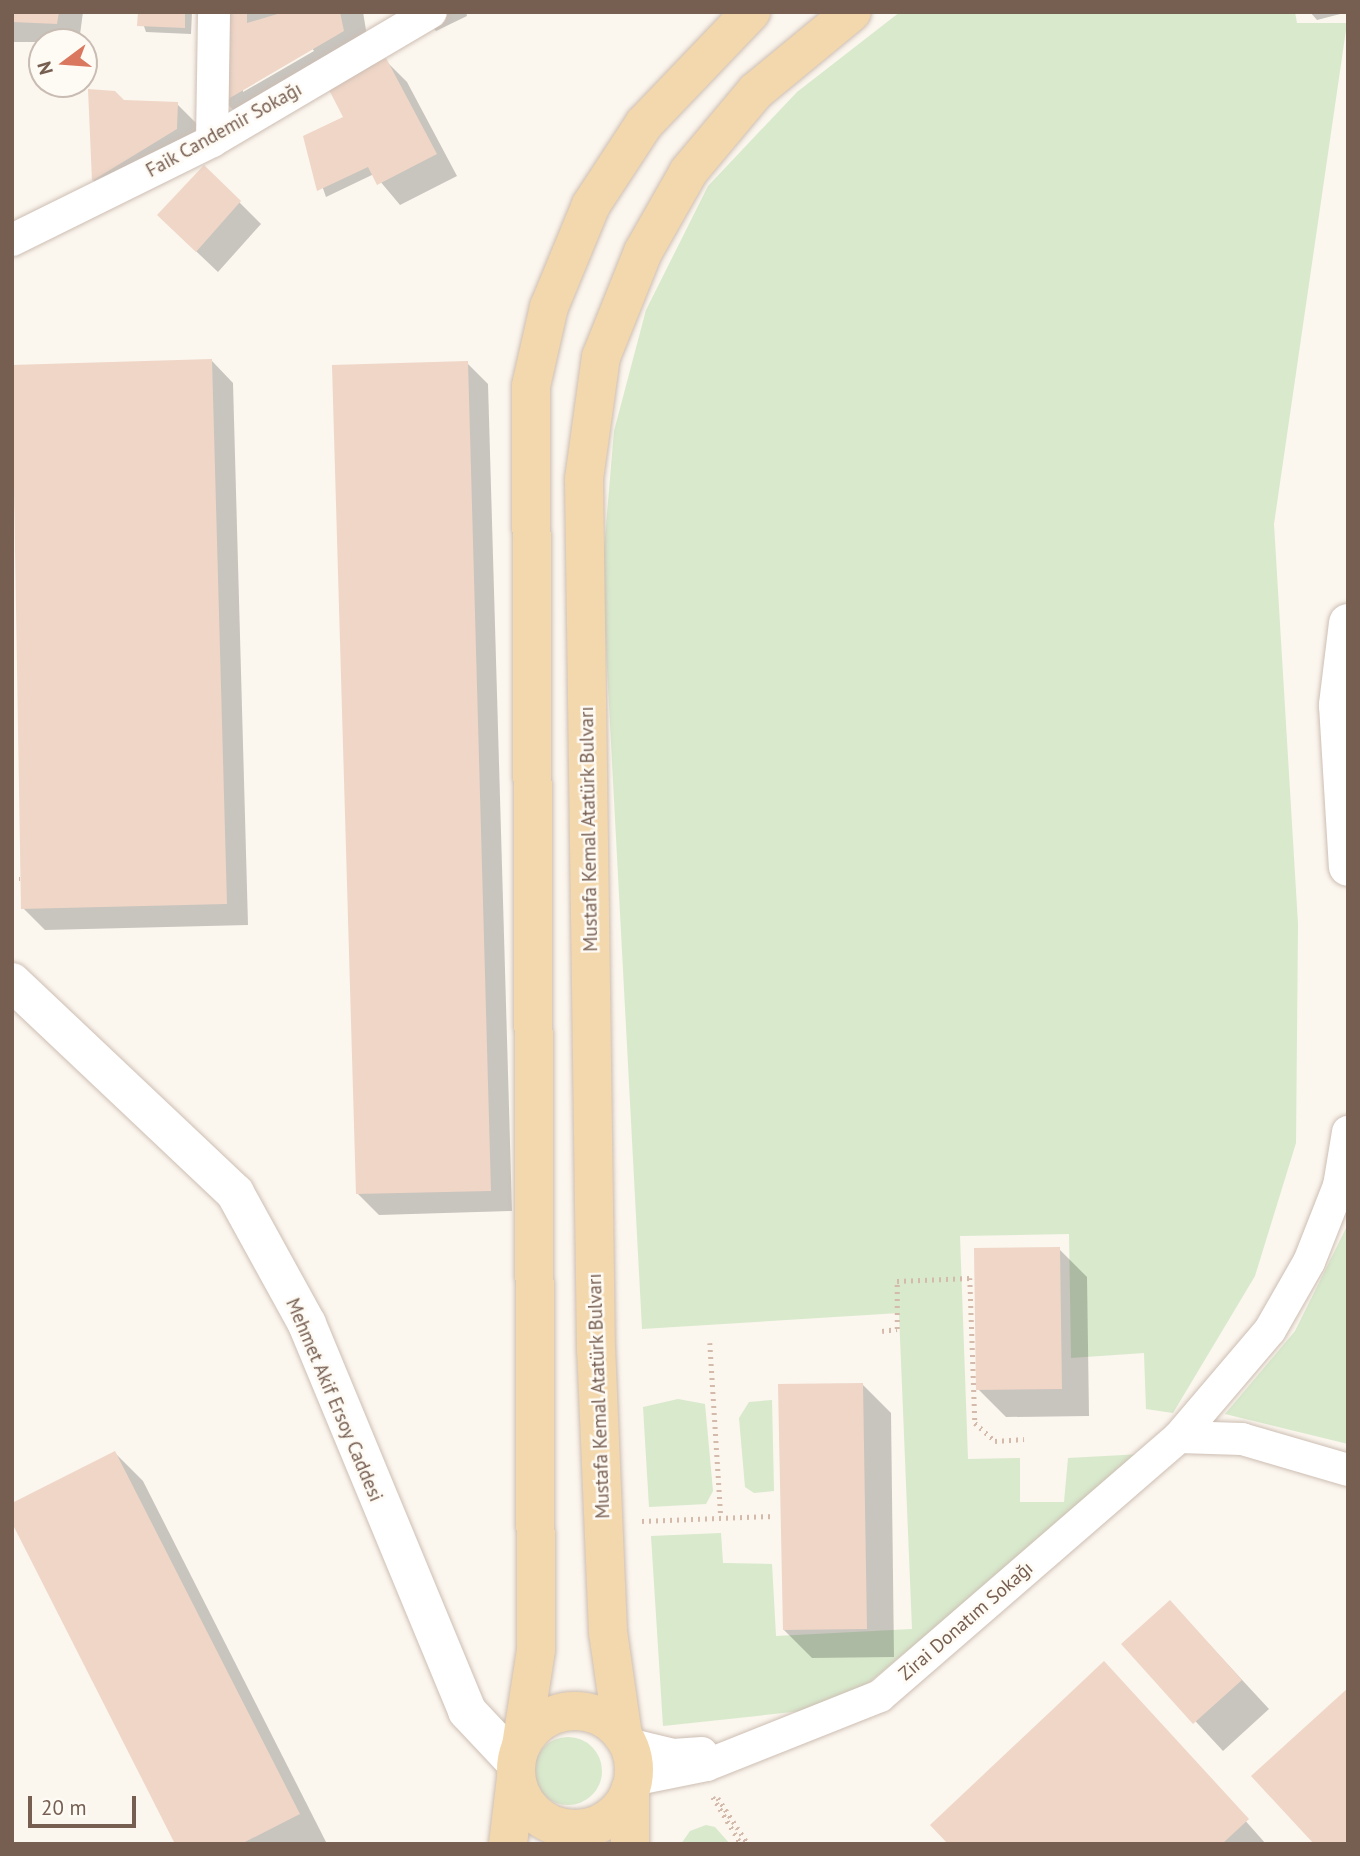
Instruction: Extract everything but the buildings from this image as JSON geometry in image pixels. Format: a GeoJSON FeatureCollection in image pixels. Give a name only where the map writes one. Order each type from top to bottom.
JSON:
{"type":"FeatureCollection","features":[{"type":"Feature","properties":{"kind":"main road"},"geometry":{"type":"LineString","coordinates":[[508,1844],[518,1760],[536,1650],[531,386],[549,307],[591,205],[644,124],[751,12]]}},
{"type":"Feature","properties":{"kind":"main road","name":"Mustafa Kemal Atatürk Bulvarı"},"geometry":{"type":"LineString","coordinates":[[630,1844],[628,1763],[611,1671],[603,1522],[584,479],[601,357],[643,251],[689,171],[756,91],[852,12]]}},
{"type":"Feature","properties":{"kind":"main road"},"geometry":{"type":"LineString","coordinates":[[1348,623],[1343,707],[1348,867]]}},
{"type":"Feature","properties":{"kind":"main road","name":"Mehmet Akif Ersoy Caddesi"},"geometry":{"type":"LineString","coordinates":[[12,982],[234,1193],[307,1324],[467,1711],[518,1760]]}},
{"type":"Feature","properties":{"kind":"main road"},"geometry":{"type":"LineString","coordinates":[[578,1711],[595,1714],[628,1763],[605,1821],[565,1828],[530,1809],[518,1760],[543,1719],[578,1711]]}},
{"type":"Feature","properties":{"kind":"street"},"geometry":{"type":"LineString","coordinates":[[212,141],[214,12]]}},
{"type":"Feature","properties":{"kind":"street","name":"Faik Candemir Sokağı"},"geometry":{"type":"LineString","coordinates":[[12,240],[212,141],[431,12]]}},
{"type":"Feature","properties":{"kind":"street","name":"Zirai Donatım Sokağı"},"geometry":{"type":"LineString","coordinates":[[628,1763],[716,1761],[803,1731],[880,1696],[1179,1437],[1270,1330],[1309,1262],[1339,1186],[1348,1132]]}},
{"type":"Feature","properties":{"kind":"street"},"geometry":{"type":"LineString","coordinates":[[1179,1437],[1242,1439],[1348,1470]]}},
{"type":"Feature","properties":{"kind":"path"},"geometry":{"type":"LineString","coordinates":[[12,879],[20,879]]}},
{"type":"Feature","properties":{"kind":"path"},"geometry":{"type":"LineString","coordinates":[[883,1331],[897,1329],[897,1281],[970,1278],[975,1423],[995,1441],[1024,1439]]}},
{"type":"Feature","properties":{"kind":"path"},"geometry":{"type":"LineString","coordinates":[[710,1343],[721,1517]]}},
{"type":"Feature","properties":{"kind":"path"},"geometry":{"type":"LineString","coordinates":[[603,1522],[774,1516]]}},
{"type":"Feature","properties":{"kind":"path"},"geometry":{"type":"LineString","coordinates":[[716,1761],[717,1808],[741,1844]]}},
{"type":"Feature","properties":{"kind":"path"},"geometry":{"type":"LineString","coordinates":[[716,1761],[727,1816],[748,1844]]}},
{"type":"Feature","properties":{"kind":"green space"},"geometry":{"type":"Polygon","coordinates":[[[900,12],[1295,12],[1297,23],[1347,23],[1274,524],[1298,924],[1296,1143],[1255,1276],[1173,1413],[1146,1409],[1144,1353],[1071,1358],[1069,1234],[960,1236],[968,1459],[1020,1458],[1020,1502],[1064,1502],[1068,1458],[1142,1454],[840,1707],[663,1726],[651,1536],[721,1533],[723,1563],[772,1564],[776,1636],[912,1629],[899,1313],[642,1329],[602,573],[614,431],[646,310],[708,186],[797,92],[900,12]]]}},
{"type":"Feature","properties":{"kind":"green space"},"geometry":{"type":"Polygon","coordinates":[[[1348,1224],[1348,1444],[1225,1414],[1295,1331],[1348,1224]]]}},
{"type":"Feature","properties":{"kind":"green space"},"geometry":{"type":"Polygon","coordinates":[[[678,1399],[705,1404],[713,1491],[706,1504],[649,1507],[643,1407],[678,1399]]]}},
{"type":"Feature","properties":{"kind":"green space"},"geometry":{"type":"Polygon","coordinates":[[[772,1400],[774,1491],[754,1493],[745,1487],[739,1418],[749,1402],[772,1400]]]}},
{"type":"Feature","properties":{"kind":"green space"},"geometry":{"type":"Polygon","coordinates":[[[568,1737],[581,1740],[592,1747],[599,1758],[602,1771],[599,1784],[592,1795],[581,1802],[568,1805],[555,1802],[544,1795],[537,1784],[534,1771],[537,1758],[544,1747],[555,1740],[568,1737]]]}},
{"type":"Feature","properties":{"kind":"green space"},"geometry":{"type":"Polygon","coordinates":[[[706,1825],[715,1827],[730,1844],[681,1844],[690,1831],[706,1825]]]}}]}
